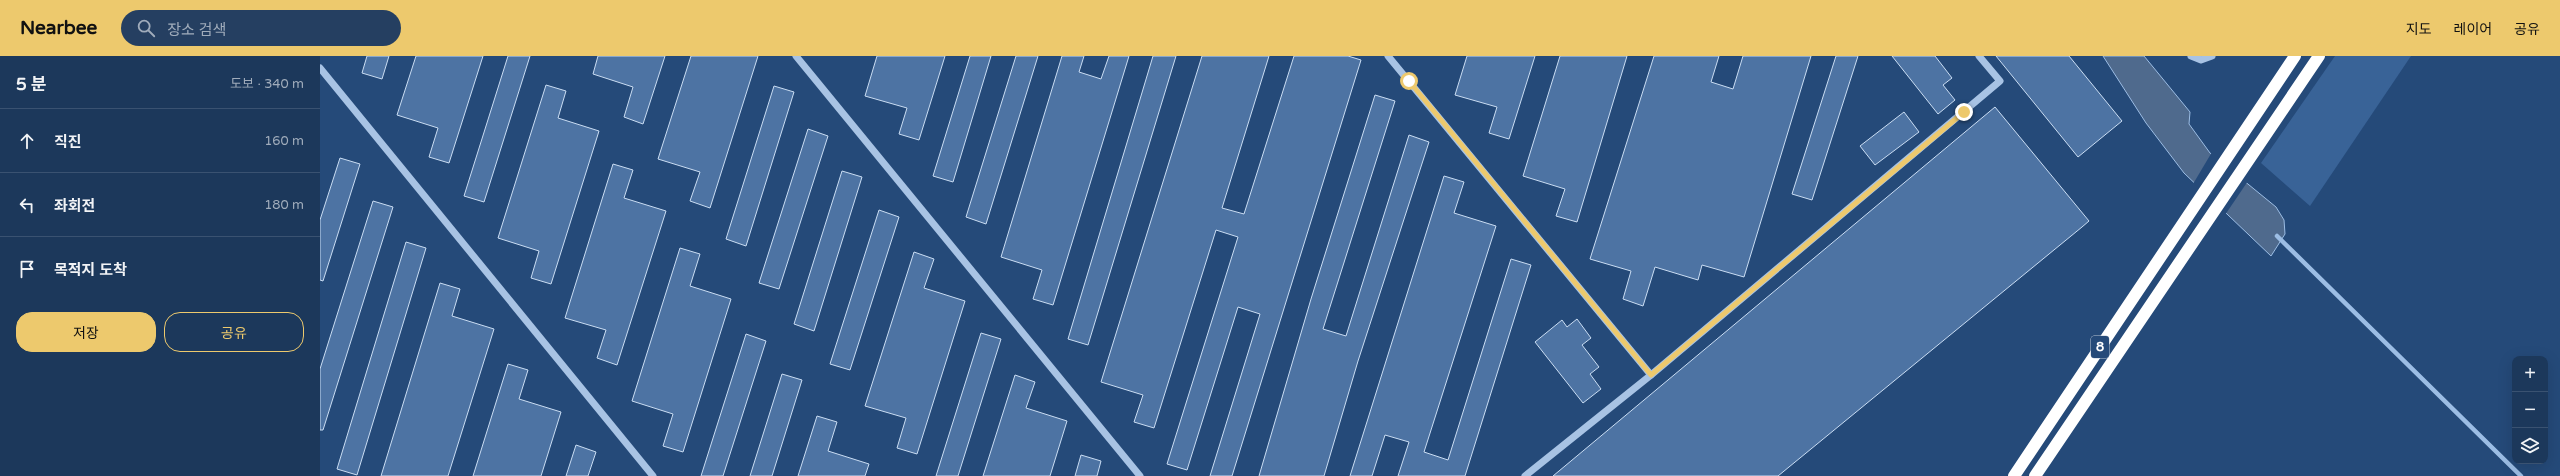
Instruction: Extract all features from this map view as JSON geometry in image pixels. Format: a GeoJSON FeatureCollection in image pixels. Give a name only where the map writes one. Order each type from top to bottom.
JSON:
{"type":"FeatureCollection","features":[{"type":"Feature","properties":{"kind":"highway","name":"8"},"geometry":{"type":"LineString","coordinates":[[2014,476],[2295,56]]}},
{"type":"Feature","properties":{"kind":"highway","name":"8"},"geometry":{"type":"LineString","coordinates":[[2035,476],[2319,56]]}},
{"type":"Feature","properties":{"kind":"lane"},"geometry":{"type":"LineString","coordinates":[[796,56],[1140,476]]}},
{"type":"Feature","properties":{"kind":"lane"},"geometry":{"type":"LineString","coordinates":[[1388,56],[1651,375]]}},
{"type":"Feature","properties":{"kind":"lane"},"geometry":{"type":"LineString","coordinates":[[1525,476],[1651,375],[2000,81],[1979,56]]}},
{"type":"Feature","properties":{"kind":"lane"},"geometry":{"type":"LineString","coordinates":[[2191,56],[2201,60],[2212,56]]}},
{"type":"Feature","properties":{"kind":"lane"},"geometry":{"type":"LineString","coordinates":[[320,68],[653,476]]}},
{"type":"Feature","properties":{"kind":"shaded area"},"geometry":{"type":"Polygon","coordinates":[[[2103,56],[2144,56],[2190,112],[2189,124],[2210,153],[2276,207],[2284,220],[2285,234],[2271,256],[2184,173],[2146,123],[2103,56]]]}},
{"type":"Feature","properties":{"kind":"shaded area"},"geometry":{"type":"Polygon","coordinates":[[[2335,56],[2411,56],[2310,206],[2261,163],[2335,56]]]}},
{"type":"Feature","properties":{"kind":"pier"},"geometry":{"type":"Polygon","coordinates":[[[2212,152],[2248,181],[2225,215],[2193,184],[2212,152]]]}},
{"type":"Feature","properties":{"kind":"building"},"geometry":{"type":"Polygon","coordinates":[[[367,56],[389,56],[382,79],[362,73],[367,56]]]}},
{"type":"Feature","properties":{"kind":"building"},"geometry":{"type":"Polygon","coordinates":[[[416,56],[483,56],[449,163],[429,157],[438,128],[397,115],[416,56]]]}},
{"type":"Feature","properties":{"kind":"building"},"geometry":{"type":"Polygon","coordinates":[[[508,56],[530,56],[484,202],[464,196],[508,56]]]}},
{"type":"Feature","properties":{"kind":"building"},"geometry":{"type":"Polygon","coordinates":[[[598,56],[665,56],[643,124],[624,117],[633,87],[593,74],[598,56]]]}},
{"type":"Feature","properties":{"kind":"building"},"geometry":{"type":"Polygon","coordinates":[[[691,56],[758,56],[710,208],[690,201],[700,172],[658,159],[691,56]]]}},
{"type":"Feature","properties":{"kind":"building"},"geometry":{"type":"Polygon","coordinates":[[[877,56],[945,56],[919,140],[899,134],[907,108],[865,96],[877,56]]]}},
{"type":"Feature","properties":{"kind":"building"},"geometry":{"type":"Polygon","coordinates":[[[970,56],[991,56],[953,182],[933,176],[970,56]]]}},
{"type":"Feature","properties":{"kind":"building"},"geometry":{"type":"Polygon","coordinates":[[[1016,56],[1038,56],[986,224],[966,217],[1016,56]]]}},
{"type":"Feature","properties":{"kind":"building"},"geometry":{"type":"Polygon","coordinates":[[[1062,56],[1084,56],[1079,72],[1101,79],[1109,56],[1129,56],[1053,305],[1033,299],[1042,270],[1001,257],[1062,56]]]}},
{"type":"Feature","properties":{"kind":"building"},"geometry":{"type":"Polygon","coordinates":[[[1153,56],[1176,56],[1088,345],[1068,339],[1153,56]]]}},
{"type":"Feature","properties":{"kind":"building"},"geometry":{"type":"Polygon","coordinates":[[[1202,56],[1269,56],[1222,208],[1244,214],[1294,56],[1348,56],[1361,60],[1232,476],[1210,476],[1260,314],[1238,307],[1187,470],[1167,464],[1238,237],[1216,230],[1154,428],[1134,422],[1143,395],[1101,382],[1202,56]]]}},
{"type":"Feature","properties":{"kind":"building"},"geometry":{"type":"Polygon","coordinates":[[[1467,56],[1535,56],[1509,139],[1489,133],[1497,107],[1455,95],[1467,56]]]}},
{"type":"Feature","properties":{"kind":"building"},"geometry":{"type":"Polygon","coordinates":[[[1560,56],[1627,56],[1577,222],[1556,216],[1565,189],[1523,176],[1560,56]]]}},
{"type":"Feature","properties":{"kind":"building"},"geometry":{"type":"Polygon","coordinates":[[[1654,56],[1719,56],[1711,82],[1733,89],[1743,56],[1811,56],[1744,277],[1702,265],[1698,280],[1655,267],[1643,306],[1623,299],[1631,271],[1590,259],[1654,56]]]}},
{"type":"Feature","properties":{"kind":"building"},"geometry":{"type":"Polygon","coordinates":[[[1836,56],[1858,56],[1812,200],[1792,194],[1836,56]]]}},
{"type":"Feature","properties":{"kind":"building"},"geometry":{"type":"Polygon","coordinates":[[[1892,56],[1935,56],[1952,78],[1943,85],[1955,100],[1938,114],[1892,56]]]}},
{"type":"Feature","properties":{"kind":"building"},"geometry":{"type":"Polygon","coordinates":[[[1996,56],[2069,56],[2122,121],[2078,157],[1996,56]]]}},
{"type":"Feature","properties":{"kind":"building"},"geometry":{"type":"Polygon","coordinates":[[[546,85],[566,91],[558,118],[599,131],[551,284],[531,278],[539,251],[498,238],[546,85]]]}},
{"type":"Feature","properties":{"kind":"building"},"geometry":{"type":"Polygon","coordinates":[[[774,86],[794,92],[746,246],[726,239],[774,86]]]}},
{"type":"Feature","properties":{"kind":"building"},"geometry":{"type":"Polygon","coordinates":[[[1375,95],[1395,101],[1323,329],[1346,336],[1409,135],[1429,142],[1358,361],[1324,476],[1259,476],[1311,299],[1375,95]]]}},
{"type":"Feature","properties":{"kind":"building"},"geometry":{"type":"Polygon","coordinates":[[[1995,107],[2089,221],[2082,227],[1778,476],[1553,476],[1995,107]]]}},
{"type":"Feature","properties":{"kind":"building"},"geometry":{"type":"Polygon","coordinates":[[[1904,112],[1919,132],[1875,165],[1860,146],[1904,112]]]}},
{"type":"Feature","properties":{"kind":"building"},"geometry":{"type":"Polygon","coordinates":[[[808,129],[828,136],[779,289],[759,283],[808,129]]]}},
{"type":"Feature","properties":{"kind":"building"},"geometry":{"type":"Polygon","coordinates":[[[340,158],[360,164],[323,281],[320,280],[320,220],[340,158]]]}},
{"type":"Feature","properties":{"kind":"building"},"geometry":{"type":"Polygon","coordinates":[[[613,164],[633,170],[624,198],[666,211],[617,365],[597,358],[606,330],[565,318],[613,164]]]}},
{"type":"Feature","properties":{"kind":"building"},"geometry":{"type":"Polygon","coordinates":[[[842,171],[862,177],[814,331],[794,324],[842,171]]]}},
{"type":"Feature","properties":{"kind":"building"},"geometry":{"type":"Polygon","coordinates":[[[1444,176],[1464,182],[1454,213],[1496,226],[1424,452],[1448,460],[1511,259],[1531,265],[1465,476],[1398,476],[1409,442],[1385,435],[1372,476],[1350,476],[1444,176]]]}},
{"type":"Feature","properties":{"kind":"building"},"geometry":{"type":"Polygon","coordinates":[[[373,201],[393,207],[323,430],[320,430],[320,369],[373,201]]]}},
{"type":"Feature","properties":{"kind":"building"},"geometry":{"type":"Polygon","coordinates":[[[879,210],[899,217],[850,370],[830,364],[879,210]]]}},
{"type":"Feature","properties":{"kind":"building"},"geometry":{"type":"Polygon","coordinates":[[[406,242],[426,248],[357,475],[337,469],[406,242]]]}},
{"type":"Feature","properties":{"kind":"building"},"geometry":{"type":"Polygon","coordinates":[[[680,248],[700,254],[690,286],[731,299],[683,452],[663,446],[673,414],[632,401],[680,248]]]}},
{"type":"Feature","properties":{"kind":"building"},"geometry":{"type":"Polygon","coordinates":[[[914,252],[934,259],[924,288],[965,301],[917,454],[897,448],[906,418],[865,406],[914,252]]]}},
{"type":"Feature","properties":{"kind":"building"},"geometry":{"type":"Polygon","coordinates":[[[440,283],[460,289],[452,316],[494,329],[448,476],[381,476],[440,283]]]}},
{"type":"Feature","properties":{"kind":"building"},"geometry":{"type":"Polygon","coordinates":[[[1577,319],[1591,338],[1582,345],[1599,367],[1590,374],[1601,389],[1583,403],[1535,342],[1562,320],[1567,327],[1577,319]]]}},
{"type":"Feature","properties":{"kind":"building"},"geometry":{"type":"Polygon","coordinates":[[[981,333],[1001,339],[958,476],[936,476],[981,333]]]}},
{"type":"Feature","properties":{"kind":"building"},"geometry":{"type":"Polygon","coordinates":[[[746,334],[766,341],[723,476],[701,476],[746,334]]]}},
{"type":"Feature","properties":{"kind":"building"},"geometry":{"type":"Polygon","coordinates":[[[508,364],[528,370],[519,399],[561,412],[541,476],[473,476],[508,364]]]}},
{"type":"Feature","properties":{"kind":"building"},"geometry":{"type":"Polygon","coordinates":[[[782,374],[802,380],[772,476],[750,476],[782,374]]]}},
{"type":"Feature","properties":{"kind":"building"},"geometry":{"type":"Polygon","coordinates":[[[1015,375],[1035,382],[1026,408],[1067,421],[1050,476],[983,476],[1015,375]]]}},
{"type":"Feature","properties":{"kind":"building"},"geometry":{"type":"Polygon","coordinates":[[[817,416],[837,422],[828,451],[869,464],[865,476],[798,476],[817,416]]]}},
{"type":"Feature","properties":{"kind":"building"},"geometry":{"type":"Polygon","coordinates":[[[576,445],[596,452],[588,476],[566,476],[576,445]]]}},
{"type":"Feature","properties":{"kind":"building"},"geometry":{"type":"Polygon","coordinates":[[[1081,455],[1101,461],[1097,476],[1075,476],[1081,455]]]}},
{"type":"Feature","properties":{"kind":"waterway"},"geometry":{"type":"LineString","coordinates":[[2277,236],[2521,476]]}},
{"type":"Feature","properties":{"kind":"route"},"geometry":{"type":"LineString","coordinates":[[1409,81],[1651,375],[1964,112]]}}]}
